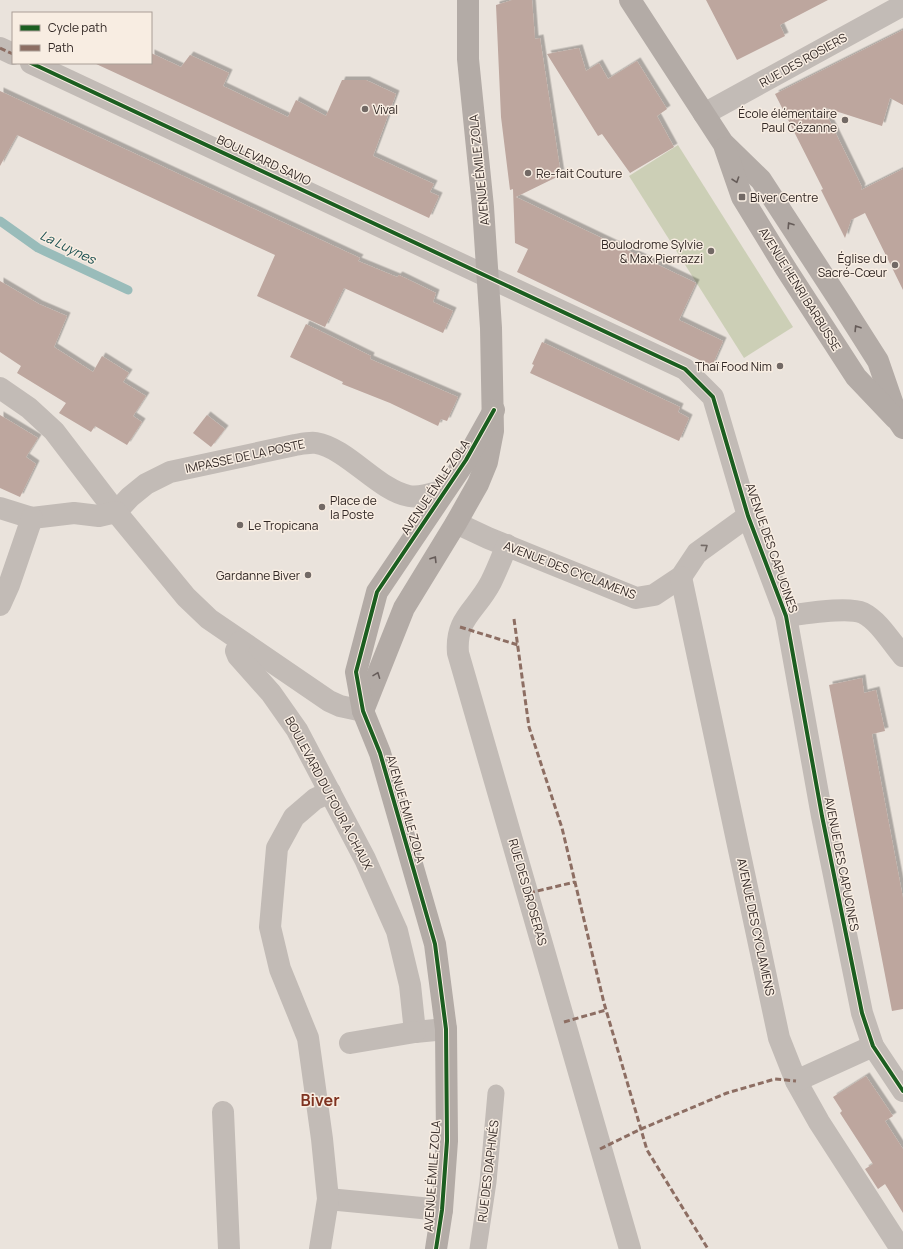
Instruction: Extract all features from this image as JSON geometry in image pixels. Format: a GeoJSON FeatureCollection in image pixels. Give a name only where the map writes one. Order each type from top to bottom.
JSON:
{"type":"FeatureCollection","features":[{"type":"Feature","properties":{"kind":"street","name":"AVENUE ÉMILE ZOLA"},"geometry":{"type":"LineString","coordinates":[[363,711],[404,608],[456,524],[478,484],[487,462],[493,431],[494,410],[488,276],[468,59],[469,0]]}},
{"type":"Feature","properties":{"kind":"street"},"geometry":{"type":"LineString","coordinates":[[630,0],[723,143],[761,180],[878,361],[901,425]]}},
{"type":"Feature","properties":{"kind":"street","name":"RUE DES ROSIERS"},"geometry":{"type":"LineString","coordinates":[[704,114],[903,6]]}},
{"type":"Feature","properties":{"kind":"street"},"geometry":{"type":"LineString","coordinates":[[0,48],[12,54]]}},
{"type":"Feature","properties":{"kind":"street","name":"BOULEVARD SAVIO"},"geometry":{"type":"LineString","coordinates":[[33,64],[488,276]]}},
{"type":"Feature","properties":{"kind":"street","name":"AVENUE DES CAPUCINES"},"geometry":{"type":"LineString","coordinates":[[488,276],[685,369],[713,397],[748,516],[786,616],[822,816],[862,1013],[873,1046],[903,1092]]}},
{"type":"Feature","properties":{"kind":"street"},"geometry":{"type":"LineString","coordinates":[[0,388],[29,408],[54,431],[116,512],[186,597],[209,619],[240,642],[329,701],[340,706],[363,711]]}},
{"type":"Feature","properties":{"kind":"street","name":"AVENUE ÉMILE ZOLA"},"geometry":{"type":"LineString","coordinates":[[436,1249],[442,1210],[448,1141],[446,1029],[435,944],[380,753],[363,711],[356,672],[377,592],[466,460],[494,410]]}},
{"type":"Feature","properties":{"kind":"street","name":"IMPASSE DE LA POSTE"},"geometry":{"type":"LineString","coordinates":[[116,512],[130,497],[146,484],[170,472],[295,445],[315,443],[331,448],[395,491],[408,496],[421,497],[445,490]]}},
{"type":"Feature","properties":{"kind":"street"},"geometry":{"type":"LineString","coordinates":[[0,508],[32,518],[74,513],[99,516],[116,512]]}},
{"type":"Feature","properties":{"kind":"street","name":"AVENUE DES CYCLAMENS"},"geometry":{"type":"LineString","coordinates":[[456,524],[636,598],[654,595],[681,577],[697,553],[748,516]]}},
{"type":"Feature","properties":{"kind":"street"},"geometry":{"type":"LineString","coordinates":[[0,605],[9,585],[32,518]]}},
{"type":"Feature","properties":{"kind":"street","name":"RUE DES DROSERAS"},"geometry":{"type":"LineString","coordinates":[[507,545],[491,583],[460,627],[457,639],[458,654],[630,1249]]}},
{"type":"Feature","properties":{"kind":"street","name":"AVENUE DES CYCLAMENS"},"geometry":{"type":"LineString","coordinates":[[681,577],[780,1038],[796,1081],[819,1122],[901,1249]]}},
{"type":"Feature","properties":{"kind":"street","name":"AVENUE DES CAPUCINES"},"geometry":{"type":"LineString","coordinates":[[786,616],[848,610],[862,613],[874,622],[903,656]]}},
{"type":"Feature","properties":{"kind":"street","name":"BOULEVARD DU FOUR À CHAUX"},"geometry":{"type":"LineString","coordinates":[[240,642],[236,651],[238,656],[271,693],[297,730],[365,859],[397,931],[410,985],[415,1032]]}},
{"type":"Feature","properties":{"kind":"street"},"geometry":{"type":"LineString","coordinates":[[320,1249],[328,1198],[322,1139],[308,1038],[280,969],[270,927],[277,848],[294,817],[315,800],[330,792]]}},
{"type":"Feature","properties":{"kind":"street"},"geometry":{"type":"LineString","coordinates":[[350,1043],[415,1032],[446,1029]]}},
{"type":"Feature","properties":{"kind":"street"},"geometry":{"type":"LineString","coordinates":[[796,1081],[873,1046]]}},
{"type":"Feature","properties":{"kind":"street"},"geometry":{"type":"LineString","coordinates":[[223,1112],[228,1249]]}},
{"type":"Feature","properties":{"kind":"street"},"geometry":{"type":"LineString","coordinates":[[328,1198],[442,1210]]}},
{"type":"Feature","properties":{"kind":"lane","name":"RUE DES DAPHNÉS"},"geometry":{"type":"LineString","coordinates":[[478,1249],[488,1182],[496,1093]]}},
{"type":"Feature","properties":{"kind":"green space","name":"Boulodrome Sylvie & Max Pierrazzi"},"geometry":{"type":"Polygon","coordinates":[[[678,145],[793,327],[744,358],[629,176],[678,145]]]}},
{"type":"Feature","properties":{"kind":"building"},"geometry":{"type":"Polygon","coordinates":[[[512,0],[532,0],[535,39],[540,38],[561,175],[516,197],[696,283],[679,320],[723,341],[712,366],[517,272],[528,249],[515,243],[513,189],[510,190],[501,117],[496,5],[512,0]]]}},
{"type":"Feature","properties":{"kind":"building"},"geometry":{"type":"Polygon","coordinates":[[[706,0],[828,0],[780,25],[785,36],[737,60],[706,0]]]}},
{"type":"Feature","properties":{"kind":"building","name":"École élémentaire Paul Cézanne"},"geometry":{"type":"Polygon","coordinates":[[[903,30],[903,105],[890,98],[882,126],[823,107],[862,187],[861,190],[903,169],[903,290],[865,213],[851,220],[845,238],[821,190],[823,189],[775,94],[903,30]]]}},
{"type":"Feature","properties":{"kind":"building"},"geometry":{"type":"Polygon","coordinates":[[[579,48],[586,71],[599,63],[608,79],[637,61],[667,109],[657,116],[674,147],[630,173],[602,134],[598,136],[547,54],[579,48]]]}},
{"type":"Feature","properties":{"kind":"building"},"geometry":{"type":"Polygon","coordinates":[[[152,53],[181,67],[190,55],[229,73],[223,86],[288,117],[296,100],[326,116],[342,80],[366,80],[396,94],[373,156],[434,184],[430,192],[439,196],[429,218],[96,64],[152,64],[152,53]]]}},
{"type":"Feature","properties":{"kind":"building"},"geometry":{"type":"Polygon","coordinates":[[[0,91],[360,258],[358,261],[397,277],[399,275],[436,293],[433,302],[453,311],[443,333],[344,288],[325,327],[257,296],[275,255],[17,135],[0,166],[0,91]]]}},
{"type":"Feature","properties":{"kind":"building"},"geometry":{"type":"Polygon","coordinates":[[[0,281],[39,304],[67,316],[54,347],[93,372],[102,356],[129,373],[123,382],[146,396],[133,416],[142,422],[127,445],[95,426],[91,432],[59,413],[66,403],[17,373],[21,366],[0,352],[0,281]]]}},
{"type":"Feature","properties":{"kind":"building"},"geometry":{"type":"Polygon","coordinates":[[[306,324],[371,356],[370,359],[458,397],[447,421],[441,419],[438,426],[390,403],[342,384],[343,382],[290,357],[306,324]]]}},
{"type":"Feature","properties":{"kind":"building"},"geometry":{"type":"Polygon","coordinates":[[[542,342],[680,407],[678,412],[689,418],[679,441],[530,373],[534,365],[532,364],[542,342]]]}},
{"type":"Feature","properties":{"kind":"building"},"geometry":{"type":"Polygon","coordinates":[[[0,415],[38,438],[26,457],[36,464],[20,497],[0,488],[0,415]]]}},
{"type":"Feature","properties":{"kind":"building"},"geometry":{"type":"Polygon","coordinates":[[[207,415],[225,429],[211,447],[193,433],[207,415]]]}},
{"type":"Feature","properties":{"kind":"building"},"geometry":{"type":"Polygon","coordinates":[[[862,678],[864,693],[876,690],[885,731],[872,734],[903,898],[903,1009],[892,1011],[829,685],[862,678]]]}},
{"type":"Feature","properties":{"kind":"building"},"geometry":{"type":"Polygon","coordinates":[[[866,1076],[893,1116],[885,1121],[903,1149],[903,1213],[885,1184],[878,1189],[865,1169],[873,1164],[840,1113],[842,1111],[833,1097],[866,1076]]]}},
{"type":"Feature","properties":{"kind":"waterway","name":"La Luynes"},"geometry":{"type":"LineString","coordinates":[[0,221],[38,248],[128,290]]}},
{"type":"Feature","properties":{"kind":"marked path"},"geometry":{"type":"LineString","coordinates":[[0,48],[12,54]]}},
{"type":"Feature","properties":{"kind":"marked path"},"geometry":{"type":"LineString","coordinates":[[514,619],[529,727],[562,828],[604,1003],[647,1150],[708,1249]]}},
{"type":"Feature","properties":{"kind":"marked path"},"geometry":{"type":"LineString","coordinates":[[460,627],[518,645]]}},
{"type":"Feature","properties":{"kind":"marked path"},"geometry":{"type":"LineString","coordinates":[[529,893],[575,882]]}},
{"type":"Feature","properties":{"kind":"marked path"},"geometry":{"type":"LineString","coordinates":[[564,1022],[606,1010]]}},
{"type":"Feature","properties":{"kind":"marked path"},"geometry":{"type":"LineString","coordinates":[[600,1149],[641,1129],[727,1093],[775,1079],[796,1081]]}},
{"type":"Feature","properties":{"kind":"cycle path"},"geometry":{"type":"LineString","coordinates":[[33,64],[685,369],[713,397],[748,516],[786,616],[822,816],[862,1013],[873,1046],[903,1091]]}},
{"type":"Feature","properties":{"kind":"cycle path"},"geometry":{"type":"LineString","coordinates":[[436,1249],[442,1210],[447,1141],[446,1029],[435,944],[380,753],[363,711],[356,672],[377,592],[466,460],[494,410]]}},
{"type":"Feature","properties":{"kind":"place","name":"Vival"},"geometry":{"type":"Point","coordinates":[365,109]}},
{"type":"Feature","properties":{"kind":"place","name":"École élémentaire Paul Cézanne"},"geometry":{"type":"Point","coordinates":[845,120]}},
{"type":"Feature","properties":{"kind":"place","name":"Re-fait Couture"},"geometry":{"type":"Point","coordinates":[528,173]}},
{"type":"Feature","properties":{"kind":"place","name":"Biver Centre"},"geometry":{"type":"Point","coordinates":[742,197]}},
{"type":"Feature","properties":{"kind":"place","name":"Boulodrome Sylvie & Max Pierrazzi"},"geometry":{"type":"Point","coordinates":[711,251]}},
{"type":"Feature","properties":{"kind":"place","name":"Église du Sacré-Cœur"},"geometry":{"type":"Point","coordinates":[895,265]}},
{"type":"Feature","properties":{"kind":"place","name":"Thaï Food Nim"},"geometry":{"type":"Point","coordinates":[780,366]}},
{"type":"Feature","properties":{"kind":"place","name":"Place de la Poste"},"geometry":{"type":"Point","coordinates":[322,507]}},
{"type":"Feature","properties":{"kind":"place","name":"Le Tropicana"},"geometry":{"type":"Point","coordinates":[240,525]}},
{"type":"Feature","properties":{"kind":"place","name":"Gardanne Biver"},"geometry":{"type":"Point","coordinates":[308,575]}},
{"type":"Feature","properties":{"kind":"district","name":"Biver"},"geometry":{"type":"Point","coordinates":[320,1100]}}]}
